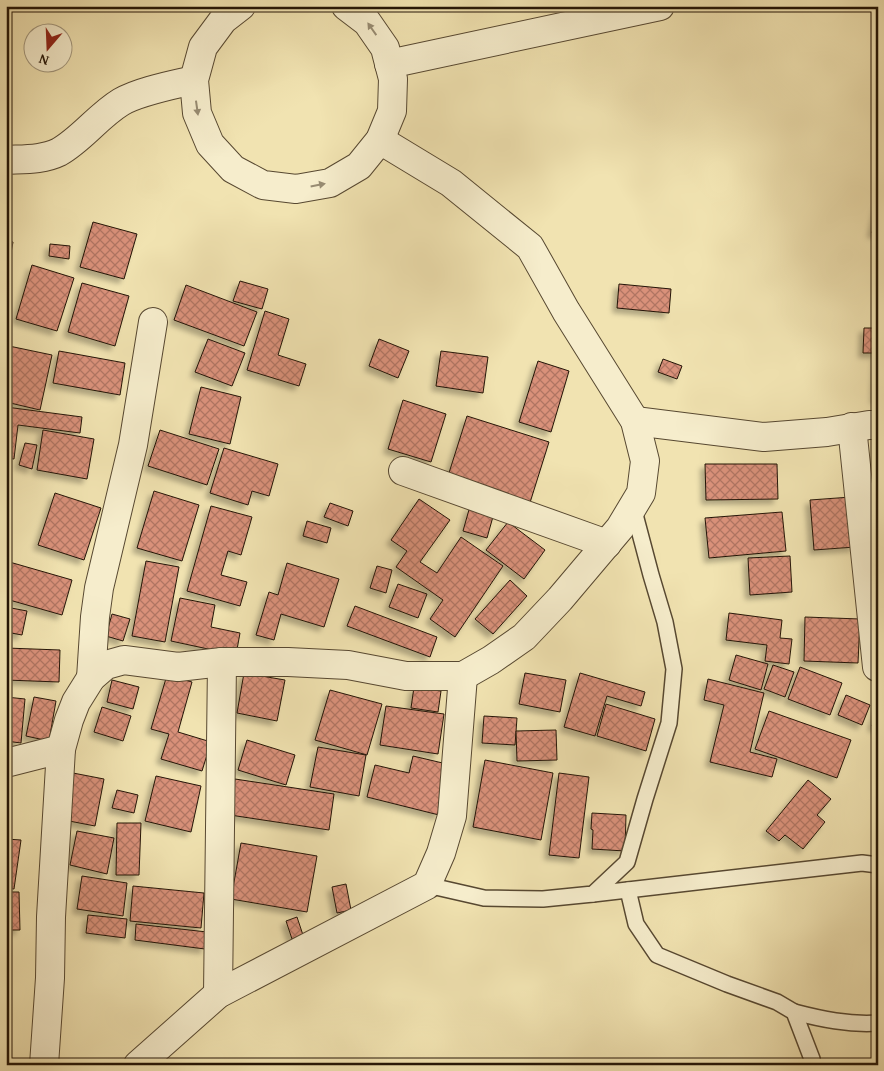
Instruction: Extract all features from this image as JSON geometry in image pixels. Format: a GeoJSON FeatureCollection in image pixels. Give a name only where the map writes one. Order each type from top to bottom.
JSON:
{"type":"FeatureCollection","features":[{"type":"Feature","properties":{"kind":"street"},"geometry":{"type":"LineString","coordinates":[[227,11],[203,47],[194,80],[197,113],[210,144],[233,169],[263,185],[296,189],[330,183],[359,166],[380,140],[392,110],[393,79],[385,48],[367,22],[346,6]]}},
{"type":"Feature","properties":{"kind":"street"},"geometry":{"type":"LineString","coordinates":[[389,64],[660,6]]}},
{"type":"Feature","properties":{"kind":"street"},"geometry":{"type":"LineString","coordinates":[[6,160],[38,158],[58,153],[76,140],[108,111],[123,101],[140,94],[194,80]]}},
{"type":"Feature","properties":{"kind":"street"},"geometry":{"type":"LineString","coordinates":[[44,1065],[61,749],[76,702],[90,678],[106,665],[124,660],[178,666],[222,662],[288,662],[348,665],[406,676],[463,676],[491,660],[524,636],[560,599],[607,544],[620,528],[641,494],[645,462],[635,421],[566,311],[530,247],[451,182],[380,140]]}},
{"type":"Feature","properties":{"kind":"street"},"geometry":{"type":"LineString","coordinates":[[90,678],[99,588],[132,445],[153,322]]}},
{"type":"Feature","properties":{"kind":"street"},"geometry":{"type":"LineString","coordinates":[[635,421],[764,437],[827,432],[865,426],[877,667]]}},
{"type":"Feature","properties":{"kind":"street"},"geometry":{"type":"LineString","coordinates":[[403,471],[607,544]]}},
{"type":"Feature","properties":{"kind":"street"},"geometry":{"type":"LineString","coordinates":[[218,994],[222,662]]}},
{"type":"Feature","properties":{"kind":"street"},"geometry":{"type":"LineString","coordinates":[[138,1065],[218,994],[426,885],[441,853],[452,816],[463,676]]}},
{"type":"Feature","properties":{"kind":"street"},"geometry":{"type":"LineString","coordinates":[[6,763],[61,749]]}},
{"type":"Feature","properties":{"kind":"lane"},"geometry":{"type":"LineString","coordinates":[[593,894],[627,862],[669,723],[674,670],[665,622],[633,507]]}},
{"type":"Feature","properties":{"kind":"lane"},"geometry":{"type":"LineString","coordinates":[[426,885],[484,898],[543,899],[862,863],[878,864]]}},
{"type":"Feature","properties":{"kind":"lane"},"geometry":{"type":"LineString","coordinates":[[628,890],[636,924],[657,955],[777,1002],[794,1012],[822,1019],[863,1024],[878,1023]]}},
{"type":"Feature","properties":{"kind":"lane"},"geometry":{"type":"LineString","coordinates":[[794,1012],[813,1065]]}},
{"type":"Feature","properties":{"kind":"building"},"geometry":{"type":"Polygon","coordinates":[[[878,204],[878,234],[872,233],[878,204]]]}},
{"type":"Feature","properties":{"kind":"building"},"geometry":{"type":"Polygon","coordinates":[[[93,222],[137,234],[124,279],[80,267],[93,222]]]}},
{"type":"Feature","properties":{"kind":"building"},"geometry":{"type":"Polygon","coordinates":[[[6,240],[13,242],[8,269],[6,269],[6,240]]]}},
{"type":"Feature","properties":{"kind":"building"},"geometry":{"type":"Polygon","coordinates":[[[50,244],[70,246],[69,259],[49,256],[50,244]]]}},
{"type":"Feature","properties":{"kind":"building"},"geometry":{"type":"Polygon","coordinates":[[[32,265],[74,278],[57,331],[16,319],[32,265]]]}},
{"type":"Feature","properties":{"kind":"building"},"geometry":{"type":"Polygon","coordinates":[[[6,279],[11,280],[6,297],[6,279]]]}},
{"type":"Feature","properties":{"kind":"building"},"geometry":{"type":"Polygon","coordinates":[[[240,281],[268,289],[262,309],[233,301],[240,281]]]}},
{"type":"Feature","properties":{"kind":"building"},"geometry":{"type":"Polygon","coordinates":[[[82,283],[129,296],[115,346],[68,332],[82,283]]]}},
{"type":"Feature","properties":{"kind":"building"},"geometry":{"type":"Polygon","coordinates":[[[619,284],[671,289],[669,313],[617,308],[619,284]]]}},
{"type":"Feature","properties":{"kind":"building"},"geometry":{"type":"Polygon","coordinates":[[[186,285],[257,312],[244,346],[174,320],[186,285]]]}},
{"type":"Feature","properties":{"kind":"building"},"geometry":{"type":"Polygon","coordinates":[[[265,311],[289,319],[278,355],[306,364],[299,386],[247,370],[265,311]]]}},
{"type":"Feature","properties":{"kind":"building"},"geometry":{"type":"Polygon","coordinates":[[[864,328],[878,328],[878,399],[875,399],[877,353],[863,353],[864,328]]]}},
{"type":"Feature","properties":{"kind":"building"},"geometry":{"type":"Polygon","coordinates":[[[208,339],[245,353],[232,386],[195,372],[208,339]]]}},
{"type":"Feature","properties":{"kind":"building"},"geometry":{"type":"Polygon","coordinates":[[[379,339],[409,351],[398,378],[369,366],[379,339]]]}},
{"type":"Feature","properties":{"kind":"building"},"geometry":{"type":"Polygon","coordinates":[[[9,346],[52,355],[40,410],[6,402],[6,359],[9,346]]]}},
{"type":"Feature","properties":{"kind":"building"},"geometry":{"type":"Polygon","coordinates":[[[59,351],[125,363],[120,395],[53,383],[59,351]]]}},
{"type":"Feature","properties":{"kind":"building"},"geometry":{"type":"Polygon","coordinates":[[[441,351],[488,357],[483,393],[436,386],[441,351]]]}},
{"type":"Feature","properties":{"kind":"building"},"geometry":{"type":"Polygon","coordinates":[[[663,359],[682,366],[677,379],[658,372],[663,359]]]}},
{"type":"Feature","properties":{"kind":"building"},"geometry":{"type":"Polygon","coordinates":[[[538,361],[569,371],[551,432],[519,422],[538,361]]]}},
{"type":"Feature","properties":{"kind":"building"},"geometry":{"type":"Polygon","coordinates":[[[201,387],[241,397],[230,444],[189,434],[201,387]]]}},
{"type":"Feature","properties":{"kind":"building"},"geometry":{"type":"Polygon","coordinates":[[[403,400],[446,414],[431,462],[388,449],[403,400]]]}},
{"type":"Feature","properties":{"kind":"building"},"geometry":{"type":"Polygon","coordinates":[[[6,407],[82,417],[80,433],[18,425],[14,459],[6,458],[6,407]]]}},
{"type":"Feature","properties":{"kind":"building"},"geometry":{"type":"Polygon","coordinates":[[[467,416],[549,442],[528,509],[448,476],[467,416]]]}},
{"type":"Feature","properties":{"kind":"building"},"geometry":{"type":"Polygon","coordinates":[[[43,430],[94,439],[87,479],[37,470],[43,430]]]}},
{"type":"Feature","properties":{"kind":"building"},"geometry":{"type":"Polygon","coordinates":[[[160,430],[219,449],[207,485],[148,466],[160,430]]]}},
{"type":"Feature","properties":{"kind":"building"},"geometry":{"type":"Polygon","coordinates":[[[25,443],[37,445],[32,469],[19,465],[25,443]]]}},
{"type":"Feature","properties":{"kind":"building"},"geometry":{"type":"Polygon","coordinates":[[[224,448],[278,464],[269,496],[252,491],[248,505],[210,493],[224,448]]]}},
{"type":"Feature","properties":{"kind":"building"},"geometry":{"type":"Polygon","coordinates":[[[705,464],[777,464],[778,499],[706,500],[705,464]]]}},
{"type":"Feature","properties":{"kind":"building"},"geometry":{"type":"Polygon","coordinates":[[[154,491],[199,505],[182,561],[137,548],[154,491]]]}},
{"type":"Feature","properties":{"kind":"building"},"geometry":{"type":"Polygon","coordinates":[[[55,493],[101,508],[84,560],[38,545],[55,493]]]}},
{"type":"Feature","properties":{"kind":"building"},"geometry":{"type":"Polygon","coordinates":[[[851,497],[855,547],[814,550],[810,500],[851,497]]]}},
{"type":"Feature","properties":{"kind":"building"},"geometry":{"type":"Polygon","coordinates":[[[419,499],[450,520],[420,562],[437,573],[461,537],[503,566],[455,637],[430,619],[443,600],[396,567],[407,551],[391,540],[419,499]]]}},
{"type":"Feature","properties":{"kind":"building"},"geometry":{"type":"Polygon","coordinates":[[[330,503],[353,511],[348,526],[324,517],[330,503]]]}},
{"type":"Feature","properties":{"kind":"building"},"geometry":{"type":"Polygon","coordinates":[[[211,506],[252,517],[241,555],[228,551],[221,575],[247,582],[240,606],[187,591],[211,506]]]}},
{"type":"Feature","properties":{"kind":"building"},"geometry":{"type":"Polygon","coordinates":[[[470,506],[494,513],[487,538],[463,531],[470,506]]]}},
{"type":"Feature","properties":{"kind":"building"},"geometry":{"type":"Polygon","coordinates":[[[782,512],[786,551],[709,558],[705,518],[782,512]]]}},
{"type":"Feature","properties":{"kind":"building"},"geometry":{"type":"Polygon","coordinates":[[[307,521],[331,528],[327,543],[303,536],[307,521]]]}},
{"type":"Feature","properties":{"kind":"building"},"geometry":{"type":"Polygon","coordinates":[[[508,522],[545,550],[524,579],[486,550],[508,522]]]}},
{"type":"Feature","properties":{"kind":"building"},"geometry":{"type":"Polygon","coordinates":[[[790,556],[792,592],[750,595],[748,558],[790,556]]]}},
{"type":"Feature","properties":{"kind":"building"},"geometry":{"type":"Polygon","coordinates":[[[6,561],[72,580],[62,615],[6,599],[6,561]]]}},
{"type":"Feature","properties":{"kind":"building"},"geometry":{"type":"Polygon","coordinates":[[[146,561],[179,567],[165,642],[132,636],[146,561]]]}},
{"type":"Feature","properties":{"kind":"building"},"geometry":{"type":"Polygon","coordinates":[[[287,563],[339,579],[324,627],[281,614],[274,640],[256,635],[269,592],[278,595],[287,563]]]}},
{"type":"Feature","properties":{"kind":"building"},"geometry":{"type":"Polygon","coordinates":[[[377,566],[392,570],[386,593],[370,588],[377,566]]]}},
{"type":"Feature","properties":{"kind":"building"},"geometry":{"type":"Polygon","coordinates":[[[510,580],[527,596],[493,634],[475,619],[510,580]]]}},
{"type":"Feature","properties":{"kind":"building"},"geometry":{"type":"Polygon","coordinates":[[[398,584],[427,594],[418,618],[389,607],[398,584]]]}},
{"type":"Feature","properties":{"kind":"building"},"geometry":{"type":"Polygon","coordinates":[[[180,598],[215,605],[211,627],[240,633],[236,655],[171,641],[180,598]]]}},
{"type":"Feature","properties":{"kind":"building"},"geometry":{"type":"Polygon","coordinates":[[[355,606],[437,637],[430,657],[347,626],[355,606]]]}},
{"type":"Feature","properties":{"kind":"building"},"geometry":{"type":"Polygon","coordinates":[[[6,607],[27,611],[22,635],[6,632],[6,607]]]}},
{"type":"Feature","properties":{"kind":"building"},"geometry":{"type":"Polygon","coordinates":[[[729,613],[782,620],[780,638],[792,639],[789,664],[765,661],[767,645],[726,640],[729,613]]]}},
{"type":"Feature","properties":{"kind":"building"},"geometry":{"type":"Polygon","coordinates":[[[112,614],[130,619],[123,641],[106,636],[112,614]]]}},
{"type":"Feature","properties":{"kind":"building"},"geometry":{"type":"Polygon","coordinates":[[[805,617],[860,619],[858,663],[804,661],[805,617]]]}},
{"type":"Feature","properties":{"kind":"building"},"geometry":{"type":"Polygon","coordinates":[[[6,648],[60,650],[59,682],[6,680],[6,648]]]}},
{"type":"Feature","properties":{"kind":"building"},"geometry":{"type":"Polygon","coordinates":[[[736,655],[768,664],[761,690],[729,680],[736,655]]]}},
{"type":"Feature","properties":{"kind":"building"},"geometry":{"type":"Polygon","coordinates":[[[773,665],[794,672],[785,697],[764,689],[773,665]]]}},
{"type":"Feature","properties":{"kind":"building"},"geometry":{"type":"Polygon","coordinates":[[[800,667],[842,683],[830,715],[788,699],[800,667]]]}},
{"type":"Feature","properties":{"kind":"building"},"geometry":{"type":"Polygon","coordinates":[[[244,673],[285,680],[277,721],[237,713],[244,673]]]}},
{"type":"Feature","properties":{"kind":"building"},"geometry":{"type":"Polygon","coordinates":[[[525,673],[566,680],[560,712],[519,704],[525,673]]]}},
{"type":"Feature","properties":{"kind":"building"},"geometry":{"type":"Polygon","coordinates":[[[580,673],[645,692],[641,706],[607,696],[595,736],[564,727],[580,673]]]}},
{"type":"Feature","properties":{"kind":"building"},"geometry":{"type":"Polygon","coordinates":[[[167,675],[192,682],[178,732],[211,742],[202,771],[161,759],[169,734],[151,729],[167,675]]]}},
{"type":"Feature","properties":{"kind":"building"},"geometry":{"type":"Polygon","coordinates":[[[708,679],[764,693],[750,752],[777,759],[772,777],[710,762],[724,705],[704,700],[708,679]]]}},
{"type":"Feature","properties":{"kind":"building"},"geometry":{"type":"Polygon","coordinates":[[[112,680],[139,687],[133,709],[107,702],[112,680]]]}},
{"type":"Feature","properties":{"kind":"building"},"geometry":{"type":"Polygon","coordinates":[[[414,687],[441,691],[438,712],[411,708],[414,687]]]}},
{"type":"Feature","properties":{"kind":"building"},"geometry":{"type":"Polygon","coordinates":[[[330,690],[382,704],[367,755],[315,740],[330,690]]]}},
{"type":"Feature","properties":{"kind":"building"},"geometry":{"type":"Polygon","coordinates":[[[846,695],[870,705],[862,725],[838,715],[846,695]]]}},
{"type":"Feature","properties":{"kind":"building"},"geometry":{"type":"Polygon","coordinates":[[[6,697],[25,699],[21,743],[6,741],[6,697]]]}},
{"type":"Feature","properties":{"kind":"building"},"geometry":{"type":"Polygon","coordinates":[[[34,697],[56,701],[49,741],[26,736],[34,697]]]}},
{"type":"Feature","properties":{"kind":"building"},"geometry":{"type":"Polygon","coordinates":[[[606,704],[655,719],[646,751],[597,736],[606,704]]]}},
{"type":"Feature","properties":{"kind":"building"},"geometry":{"type":"Polygon","coordinates":[[[386,706],[444,714],[438,754],[380,745],[386,706]]]}},
{"type":"Feature","properties":{"kind":"building"},"geometry":{"type":"Polygon","coordinates":[[[878,706],[878,728],[872,726],[878,706]]]}},
{"type":"Feature","properties":{"kind":"building"},"geometry":{"type":"Polygon","coordinates":[[[102,707],[131,716],[123,741],[94,732],[102,707]]]}},
{"type":"Feature","properties":{"kind":"building"},"geometry":{"type":"Polygon","coordinates":[[[769,711],[851,740],[837,778],[755,749],[769,711]]]}},
{"type":"Feature","properties":{"kind":"building"},"geometry":{"type":"Polygon","coordinates":[[[484,716],[517,718],[515,745],[482,743],[484,716]]]}},
{"type":"Feature","properties":{"kind":"building"},"geometry":{"type":"Polygon","coordinates":[[[556,730],[557,760],[517,761],[516,731],[556,730]]]}},
{"type":"Feature","properties":{"kind":"building"},"geometry":{"type":"Polygon","coordinates":[[[247,740],[295,755],[286,785],[238,770],[247,740]]]}},
{"type":"Feature","properties":{"kind":"building"},"geometry":{"type":"Polygon","coordinates":[[[318,747],[366,755],[359,796],[310,787],[318,747]]]}},
{"type":"Feature","properties":{"kind":"building"},"geometry":{"type":"Polygon","coordinates":[[[413,756],[451,765],[439,815],[367,797],[375,765],[409,773],[413,756]]]}},
{"type":"Feature","properties":{"kind":"building"},"geometry":{"type":"Polygon","coordinates":[[[485,760],[553,773],[541,840],[473,827],[485,760]]]}},
{"type":"Feature","properties":{"kind":"building"},"geometry":{"type":"Polygon","coordinates":[[[73,773],[104,779],[95,826],[64,820],[73,773]]]}},
{"type":"Feature","properties":{"kind":"building"},"geometry":{"type":"Polygon","coordinates":[[[559,773],[589,777],[579,858],[549,855],[559,773]]]}},
{"type":"Feature","properties":{"kind":"building"},"geometry":{"type":"Polygon","coordinates":[[[156,776],[201,786],[191,832],[145,821],[156,776]]]}},
{"type":"Feature","properties":{"kind":"building"},"geometry":{"type":"Polygon","coordinates":[[[235,779],[334,794],[329,830],[230,815],[235,779]]]}},
{"type":"Feature","properties":{"kind":"building"},"geometry":{"type":"Polygon","coordinates":[[[808,780],[831,799],[817,815],[825,822],[803,849],[785,835],[779,841],[766,831],[808,780]]]}},
{"type":"Feature","properties":{"kind":"building"},"geometry":{"type":"Polygon","coordinates":[[[117,790],[138,795],[134,813],[112,808],[117,790]]]}},
{"type":"Feature","properties":{"kind":"building"},"geometry":{"type":"Polygon","coordinates":[[[592,813],[626,815],[625,851],[592,849],[592,813]]]}},
{"type":"Feature","properties":{"kind":"building"},"geometry":{"type":"Polygon","coordinates":[[[117,823],[141,823],[139,875],[116,875],[117,823]]]}},
{"type":"Feature","properties":{"kind":"building"},"geometry":{"type":"Polygon","coordinates":[[[77,831],[114,838],[107,874],[70,865],[77,831]]]}},
{"type":"Feature","properties":{"kind":"building"},"geometry":{"type":"Polygon","coordinates":[[[6,839],[21,840],[14,889],[6,888],[6,839]]]}},
{"type":"Feature","properties":{"kind":"building"},"geometry":{"type":"Polygon","coordinates":[[[241,843],[317,856],[307,912],[231,899],[241,843]]]}},
{"type":"Feature","properties":{"kind":"building"},"geometry":{"type":"Polygon","coordinates":[[[82,876],[127,883],[123,916],[77,909],[82,876]]]}},
{"type":"Feature","properties":{"kind":"building"},"geometry":{"type":"Polygon","coordinates":[[[346,884],[351,910],[337,913],[332,887],[346,884]]]}},
{"type":"Feature","properties":{"kind":"building"},"geometry":{"type":"Polygon","coordinates":[[[133,886],[204,893],[201,928],[130,921],[133,886]]]}},
{"type":"Feature","properties":{"kind":"building"},"geometry":{"type":"Polygon","coordinates":[[[6,892],[19,892],[20,930],[6,930],[6,892]]]}},
{"type":"Feature","properties":{"kind":"building"},"geometry":{"type":"Polygon","coordinates":[[[88,915],[127,919],[125,938],[86,933],[88,915]]]}},
{"type":"Feature","properties":{"kind":"building"},"geometry":{"type":"Polygon","coordinates":[[[297,917],[303,935],[292,939],[286,921],[297,917]]]}},
{"type":"Feature","properties":{"kind":"building"},"geometry":{"type":"Polygon","coordinates":[[[136,924],[207,932],[205,949],[135,940],[136,924]]]}}]}
